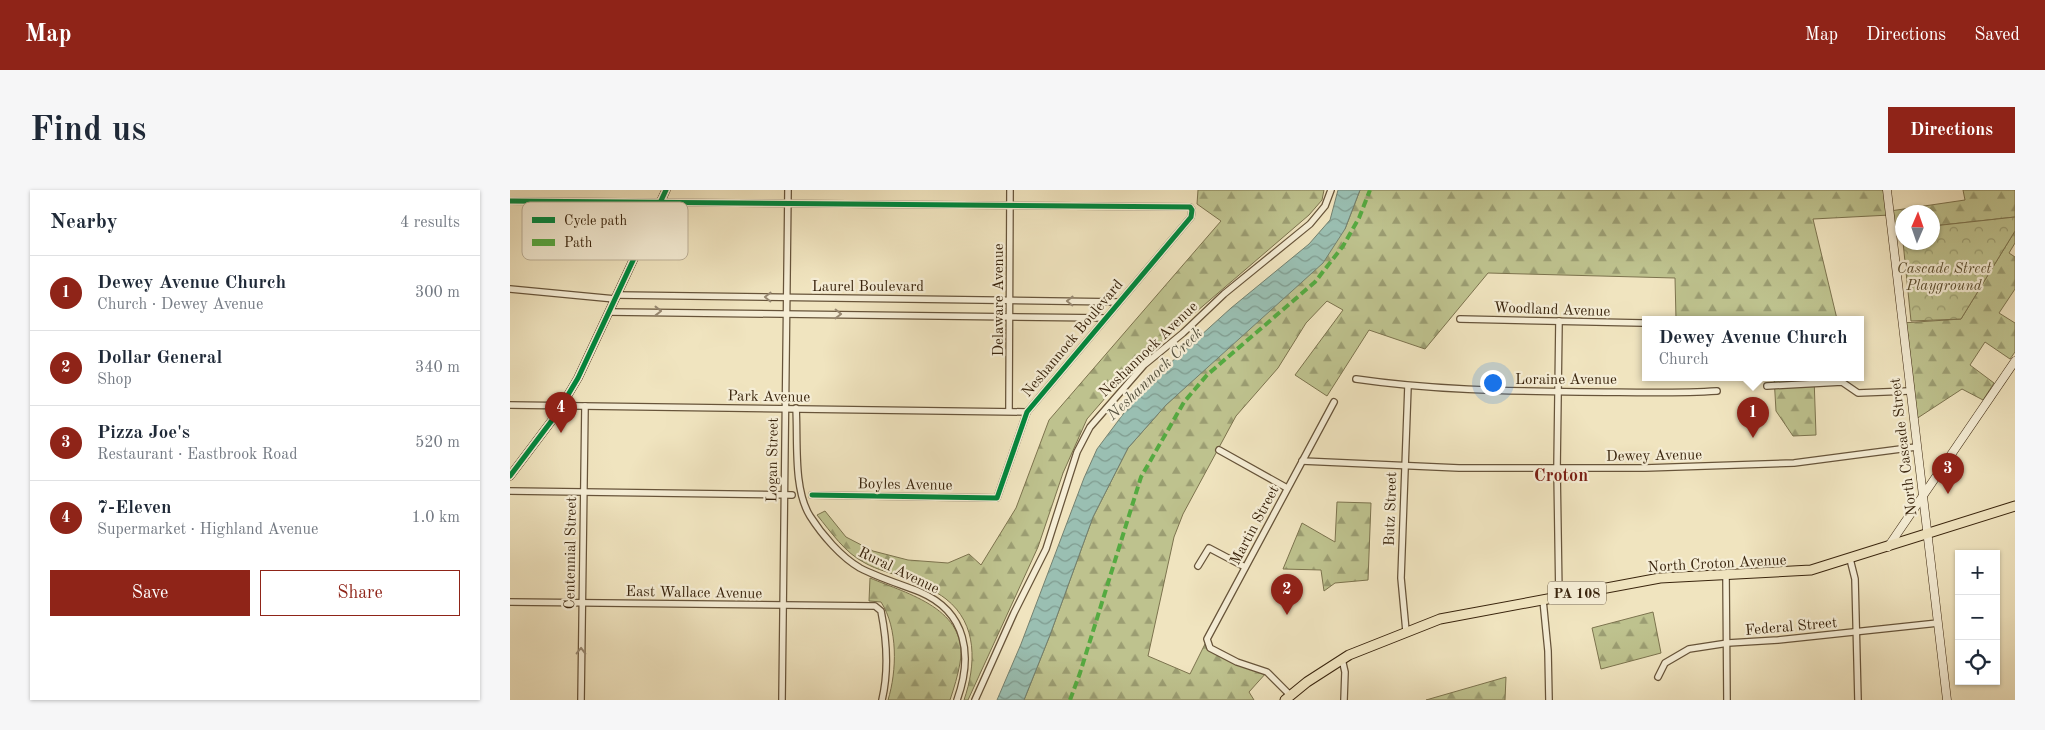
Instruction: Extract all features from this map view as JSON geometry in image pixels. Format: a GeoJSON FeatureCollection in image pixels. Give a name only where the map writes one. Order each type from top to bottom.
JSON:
{"type":"FeatureCollection","features":[{"type":"Feature","properties":{"kind":"main road"},"geometry":{"type":"LineString","coordinates":[[660,202],[666,190]]}},
{"type":"Feature","properties":{"kind":"main road","name":"North Cascade Street"},"geometry":{"type":"LineString","coordinates":[[1886,190],[1947,700]]}},
{"type":"Feature","properties":{"kind":"main road"},"geometry":{"type":"LineString","coordinates":[[510,476],[562,406],[578,378],[633,260]]}},
{"type":"Feature","properties":{"kind":"main road"},"geometry":{"type":"LineString","coordinates":[[1888,547],[2015,361]]}},
{"type":"Feature","properties":{"kind":"main road","name":"North Croton Avenue"},"geometry":{"type":"LineString","coordinates":[[1288,698],[1342,659],[1406,631],[1440,619],[1660,578],[1805,571],[1850,559],[2015,506]]}},
{"type":"Feature","properties":{"kind":"street","name":"Logan Street"},"geometry":{"type":"LineString","coordinates":[[782,700],[788,190]]}},
{"type":"Feature","properties":{"kind":"street","name":"Delaware Avenue"},"geometry":{"type":"LineString","coordinates":[[1009,411],[1010,190]]}},
{"type":"Feature","properties":{"kind":"street","name":"Neshannock Avenue"},"geometry":{"type":"LineString","coordinates":[[975,700],[1014,613],[1046,549],[1077,452],[1090,427],[1144,366],[1224,294],[1310,224],[1325,206],[1331,190]]}},
{"type":"Feature","properties":{"kind":"street"},"geometry":{"type":"LineString","coordinates":[[510,201],[585,202]]}},
{"type":"Feature","properties":{"kind":"street"},"geometry":{"type":"LineString","coordinates":[[688,203],[1011,205]]}},
{"type":"Feature","properties":{"kind":"street","name":"Neshannock Boulevard"},"geometry":{"type":"LineString","coordinates":[[996,498],[1027,412],[1191,216],[1192,210],[1190,207],[1011,205]]}},
{"type":"Feature","properties":{"kind":"street","name":"Laurel Boulevard"},"geometry":{"type":"LineString","coordinates":[[510,289],[616,297],[1119,302]]}},
{"type":"Feature","properties":{"kind":"street","name":"Laurel Boulevard"},"geometry":{"type":"LineString","coordinates":[[609,312],[1105,318]]}},
{"type":"Feature","properties":{"kind":"street","name":"Woodland Avenue"},"geometry":{"type":"LineString","coordinates":[[1460,319],[1642,323]]}},
{"type":"Feature","properties":{"kind":"street"},"geometry":{"type":"LineString","coordinates":[[1559,321],[1557,469],[1559,596]]}},
{"type":"Feature","properties":{"kind":"street","name":"Loraine Avenue"},"geometry":{"type":"LineString","coordinates":[[1356,379],[1408,386],[1504,392],[1680,393],[1717,391]]}},
{"type":"Feature","properties":{"kind":"street"},"geometry":{"type":"LineString","coordinates":[[1767,386],[1842,382],[1858,393],[1910,391]]}},
{"type":"Feature","properties":{"kind":"street","name":"Butz Street"},"geometry":{"type":"LineString","coordinates":[[1406,631],[1401,578],[1408,386]]}},
{"type":"Feature","properties":{"kind":"street","name":"Martin Street"},"geometry":{"type":"LineString","coordinates":[[1288,698],[1267,672],[1220,654],[1208,646],[1207,639],[1334,402]]}},
{"type":"Feature","properties":{"kind":"street","name":"Park Avenue"},"geometry":{"type":"LineString","coordinates":[[510,405],[1027,412]]}},
{"type":"Feature","properties":{"kind":"street","name":"Centennial Street"},"geometry":{"type":"LineString","coordinates":[[581,700],[585,406]]}},
{"type":"Feature","properties":{"kind":"street","name":"Rural Avenue"},"geometry":{"type":"LineString","coordinates":[[796,408],[801,491],[811,518],[840,551],[858,566],[926,595],[949,613],[960,630],[966,651],[964,676],[957,700]]}},
{"type":"Feature","properties":{"kind":"street","name":"Dewey Avenue"},"geometry":{"type":"LineString","coordinates":[[1302,461],[1557,469],[1794,463],[1916,447]]}},
{"type":"Feature","properties":{"kind":"street"},"geometry":{"type":"LineString","coordinates":[[1219,450],[1287,488]]}},
{"type":"Feature","properties":{"kind":"street"},"geometry":{"type":"LineString","coordinates":[[510,491],[792,495]]}},
{"type":"Feature","properties":{"kind":"street","name":"Boyles Avenue"},"geometry":{"type":"LineString","coordinates":[[812,495],[996,498]]}},
{"type":"Feature","properties":{"kind":"street"},"geometry":{"type":"LineString","coordinates":[[1198,566],[1209,548],[1245,567]]}},
{"type":"Feature","properties":{"kind":"street"},"geometry":{"type":"LineString","coordinates":[[1850,559],[1855,579],[1858,700]]}},
{"type":"Feature","properties":{"kind":"street"},"geometry":{"type":"LineString","coordinates":[[1726,575],[1727,700]]}},
{"type":"Feature","properties":{"kind":"street"},"geometry":{"type":"LineString","coordinates":[[1543,600],[1548,651],[1549,700]]}},
{"type":"Feature","properties":{"kind":"street","name":"East Wallace Avenue"},"geometry":{"type":"LineString","coordinates":[[510,602],[878,608],[887,647],[887,675],[882,700]]}},
{"type":"Feature","properties":{"kind":"street","name":"Federal Street"},"geometry":{"type":"LineString","coordinates":[[1658,677],[1665,663],[1681,652],[1728,643],[1938,623]]}},
{"type":"Feature","properties":{"kind":"street"},"geometry":{"type":"LineString","coordinates":[[1342,659],[1345,672],[1344,700]]}},
{"type":"Feature","properties":{"kind":"green space"},"geometry":{"type":"Polygon","coordinates":[[[1198,190],[1324,190],[1322,200],[1309,215],[1154,348],[1119,382],[1087,419],[1063,473],[1038,547],[968,700],[964,700],[971,673],[972,646],[964,620],[956,609],[946,599],[931,590],[905,578],[874,568],[858,559],[839,542],[817,515],[825,511],[846,537],[873,551],[908,560],[948,563],[969,554],[981,565],[1016,508],[1049,420],[1221,221],[1197,204],[1198,190]]]}},
{"type":"Feature","properties":{"kind":"green space"},"geometry":{"type":"Polygon","coordinates":[[[1360,190],[1887,190],[1890,211],[1895,210],[1895,230],[1892,231],[1890,215],[1813,219],[1836,316],[1676,316],[1675,278],[1488,273],[1425,349],[1369,330],[1327,396],[1295,375],[1343,310],[1327,301],[1306,323],[1278,368],[1236,416],[1183,514],[1174,537],[1148,656],[1190,674],[1206,642],[1210,648],[1267,672],[1249,692],[1254,700],[1024,700],[1093,517],[1128,448],[1166,405],[1236,340],[1345,229],[1360,190]]]}},
{"type":"Feature","properties":{"kind":"green space"},"geometry":{"type":"Polygon","coordinates":[[[1963,190],[2015,190],[2015,217],[1940,225],[1940,205],[1931,205],[1965,200],[1963,190]]]}},
{"type":"Feature","properties":{"kind":"green space","name":"Cascade Street Playground"},"geometry":{"type":"Polygon","coordinates":[[[2015,217],[2015,231],[1961,319],[1911,321],[1904,250],[1940,250],[1940,225],[2015,217]]]}},
{"type":"Feature","properties":{"kind":"green space"},"geometry":{"type":"Polygon","coordinates":[[[2015,231],[2015,243],[2009,253],[2015,257],[2015,289],[1999,313],[2015,323],[2015,352],[2010,359],[1985,342],[1970,365],[1994,383],[1983,400],[1962,389],[1913,421],[1902,323],[1961,319],[2015,231]]]}},
{"type":"Feature","properties":{"kind":"green space"},"geometry":{"type":"Polygon","coordinates":[[[1774,381],[1814,381],[1816,435],[1793,436],[1776,411],[1774,381]]]}},
{"type":"Feature","properties":{"kind":"green space"},"geometry":{"type":"Polygon","coordinates":[[[1337,502],[1371,503],[1368,580],[1335,583],[1324,591],[1321,570],[1283,569],[1302,523],[1335,542],[1337,502]]]}},
{"type":"Feature","properties":{"kind":"green space"},"geometry":{"type":"Polygon","coordinates":[[[870,578],[901,590],[933,606],[955,629],[960,644],[960,663],[950,700],[888,700],[893,676],[893,637],[887,612],[881,602],[869,601],[870,578]]]}},
{"type":"Feature","properties":{"kind":"green space"},"geometry":{"type":"Polygon","coordinates":[[[1653,612],[1661,653],[1601,669],[1592,628],[1653,612]]]}},
{"type":"Feature","properties":{"kind":"green space"},"geometry":{"type":"Polygon","coordinates":[[[1506,677],[1505,700],[1426,700],[1506,677]]]}},
{"type":"Feature","properties":{"kind":"water"},"geometry":{"type":"Polygon","coordinates":[[[1338,190],[1360,190],[1345,229],[1323,263],[1166,405],[1128,448],[1093,517],[1024,700],[997,700],[1021,644],[1084,478],[1097,449],[1124,413],[1167,366],[1231,308],[1309,244],[1330,220],[1338,190]]]}},
{"type":"Feature","properties":{"kind":"marked path"},"geometry":{"type":"LineString","coordinates":[[1070,700],[1141,477],[1184,402],[1207,375],[1315,282],[1343,246],[1359,218],[1370,190]]}},
{"type":"Feature","properties":{"kind":"cycle path"},"geometry":{"type":"LineString","coordinates":[[660,202],[666,190]]}},
{"type":"Feature","properties":{"kind":"cycle path"},"geometry":{"type":"LineString","coordinates":[[510,201],[623,202]]}},
{"type":"Feature","properties":{"kind":"cycle path"},"geometry":{"type":"LineString","coordinates":[[688,203],[1190,207],[1192,210],[1191,217],[1027,412],[997,498],[812,495]]}},
{"type":"Feature","properties":{"kind":"cycle path"},"geometry":{"type":"LineString","coordinates":[[510,476],[556,415],[578,378],[633,260]]}},
{"type":"Feature","properties":{"kind":"place","name":"7-Eleven"},"geometry":{"type":"Point","coordinates":[561,433]}},
{"type":"Feature","properties":{"kind":"place","name":"Dewey Avenue Church"},"geometry":{"type":"Point","coordinates":[1753,438]}},
{"type":"Feature","properties":{"kind":"place","name":"Pizza Joe's"},"geometry":{"type":"Point","coordinates":[1948,494]}},
{"type":"Feature","properties":{"kind":"place","name":"Dollar General"},"geometry":{"type":"Point","coordinates":[1287,615]}},
{"type":"Feature","properties":{"kind":"district","name":"Croton"},"geometry":{"type":"Point","coordinates":[1561,475]}},
{"type":"Feature","properties":{"kind":"water label","name":"Neshannock Creek"},"geometry":{"type":"Point","coordinates":[1154,373]}}]}
